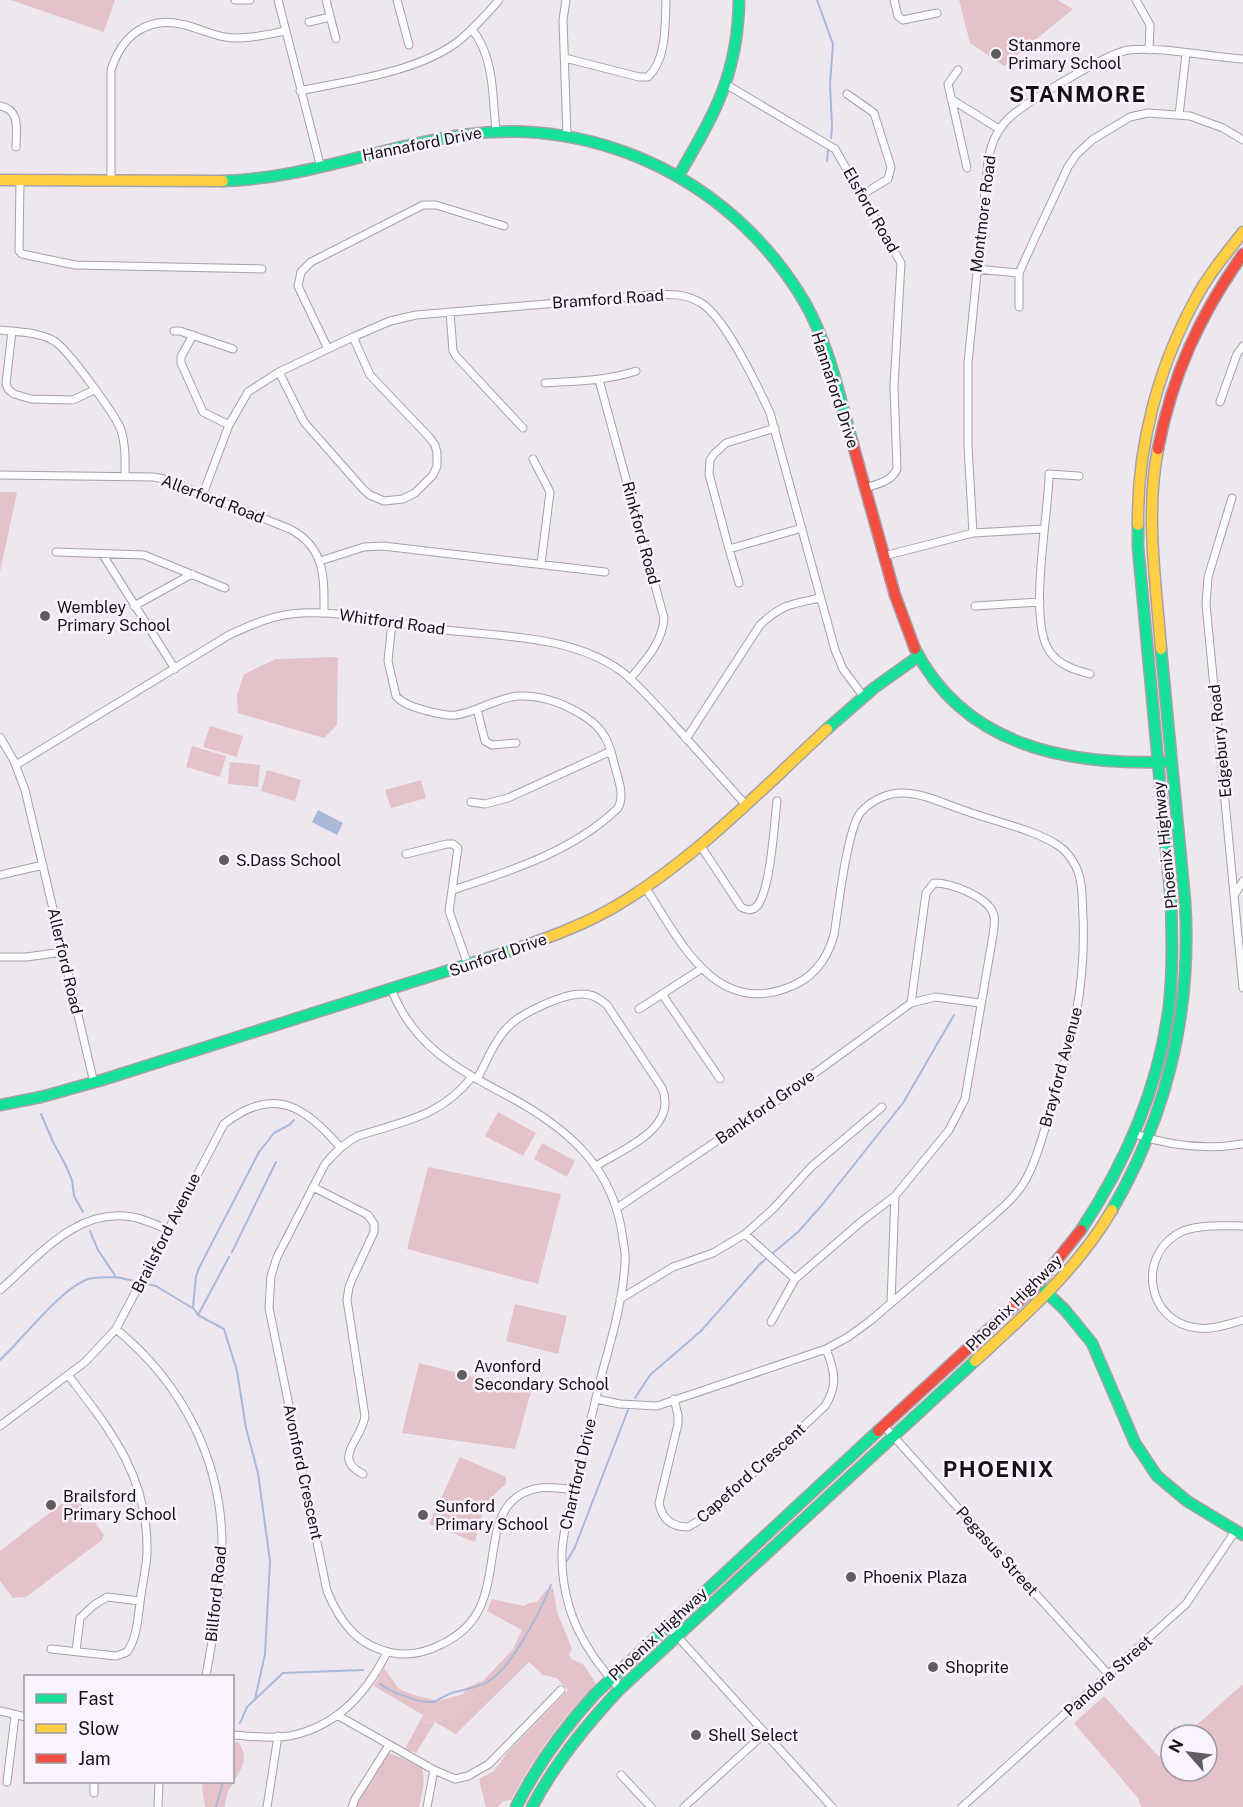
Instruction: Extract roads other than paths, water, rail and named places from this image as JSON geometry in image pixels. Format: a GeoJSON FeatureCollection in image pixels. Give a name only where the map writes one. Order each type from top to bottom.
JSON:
{"type":"FeatureCollection","features":[{"type":"Feature","properties":{"kind":"main road"},"geometry":{"type":"LineString","coordinates":[[679,175],[715,112],[727,84],[739,32],[739,0]]}},
{"type":"Feature","properties":{"kind":"main road","name":"Hannaford Drive"},"geometry":{"type":"LineString","coordinates":[[0,180],[245,180],[321,168],[423,141],[496,130],[567,135],[616,147],[679,175],[726,209],[765,246],[806,306],[832,368],[902,616],[929,674],[957,704],[983,724],[1022,745],[1084,762],[1171,762]]}},
{"type":"Feature","properties":{"kind":"main road","name":"Phoenix Highway"},"geometry":{"type":"LineString","coordinates":[[516,1807],[531,1777],[561,1732],[610,1679],[1038,1284],[1073,1243],[1093,1214],[1135,1134],[1161,1053],[1172,990],[1173,927],[1138,547],[1138,493],[1141,464],[1158,390],[1178,335],[1210,276],[1243,232]]}},
{"type":"Feature","properties":{"kind":"main road","name":"Phoenix Highway"},"geometry":{"type":"LineString","coordinates":[[532,1807],[552,1771],[584,1726],[620,1689],[1048,1294],[1080,1256],[1104,1222],[1132,1172],[1159,1109],[1175,1048],[1184,997],[1186,966],[1185,901],[1151,535],[1155,464],[1166,409],[1180,363],[1203,315],[1243,254]]}},
{"type":"Feature","properties":{"kind":"main road","name":"Sunford Drive"},"geometry":{"type":"LineString","coordinates":[[0,1105],[45,1097],[94,1083],[392,990],[555,935],[621,903],[700,845],[863,696],[919,656]]}},
{"type":"Feature","properties":{"kind":"main road"},"geometry":{"type":"LineString","coordinates":[[1038,1284],[1065,1310],[1092,1343],[1131,1435],[1157,1476],[1187,1501],[1240,1532]]}},
{"type":"Feature","properties":{"kind":"street"},"geometry":{"type":"LineString","coordinates":[[235,0],[250,0]]}},
{"type":"Feature","properties":{"kind":"street"},"geometry":{"type":"LineString","coordinates":[[278,0],[321,168]]}},
{"type":"Feature","properties":{"kind":"street"},"geometry":{"type":"LineString","coordinates":[[326,0],[336,39]]}},
{"type":"Feature","properties":{"kind":"street"},"geometry":{"type":"LineString","coordinates":[[397,0],[409,45]]}},
{"type":"Feature","properties":{"kind":"street"},"geometry":{"type":"LineString","coordinates":[[300,91],[413,64],[429,58],[455,44],[499,0]]}},
{"type":"Feature","properties":{"kind":"street"},"geometry":{"type":"LineString","coordinates":[[566,0],[563,20],[567,135]]}},
{"type":"Feature","properties":{"kind":"street"},"geometry":{"type":"LineString","coordinates":[[565,58],[639,77],[648,77],[655,70],[659,57],[664,34],[666,0]]}},
{"type":"Feature","properties":{"kind":"street"},"geometry":{"type":"LineString","coordinates":[[894,0],[898,16],[903,20],[937,13]]}},
{"type":"Feature","properties":{"kind":"street"},"geometry":{"type":"LineString","coordinates":[[1136,0],[1150,25],[1149,50]]}},
{"type":"Feature","properties":{"kind":"street"},"geometry":{"type":"LineString","coordinates":[[309,22],[330,17]]}},
{"type":"Feature","properties":{"kind":"street"},"geometry":{"type":"LineString","coordinates":[[111,181],[111,70],[119,50],[131,37],[145,26],[157,22],[170,22],[228,38],[255,37],[285,31]]}},
{"type":"Feature","properties":{"kind":"street"},"geometry":{"type":"LineString","coordinates":[[472,29],[483,44],[489,60],[496,130]]}},
{"type":"Feature","properties":{"kind":"street","name":"Montmore Road"},"geometry":{"type":"LineString","coordinates":[[973,533],[967,386],[969,340],[988,162],[992,144],[999,129],[1020,108],[1111,55],[1126,50],[1243,59]]}},
{"type":"Feature","properties":{"kind":"street"},"geometry":{"type":"LineString","coordinates":[[1179,115],[1186,54]]}},
{"type":"Feature","properties":{"kind":"street"},"geometry":{"type":"LineString","coordinates":[[958,70],[948,84],[967,168]]}},
{"type":"Feature","properties":{"kind":"street","name":"Elsford Road"},"geometry":{"type":"LineString","coordinates":[[727,84],[832,146],[863,194],[897,254],[902,270],[894,386],[897,469],[885,482],[865,488]]}},
{"type":"Feature","properties":{"kind":"street"},"geometry":{"type":"LineString","coordinates":[[847,94],[874,113],[891,167],[888,179],[863,194]]}},
{"type":"Feature","properties":{"kind":"street"},"geometry":{"type":"LineString","coordinates":[[951,99],[999,129]]}},
{"type":"Feature","properties":{"kind":"street"},"geometry":{"type":"LineString","coordinates":[[0,106],[7,107],[17,119],[16,147]]}},
{"type":"Feature","properties":{"kind":"street"},"geometry":{"type":"LineString","coordinates":[[1019,308],[1019,273],[1068,167],[1082,148],[1109,129],[1137,114],[1179,115],[1200,119],[1223,128],[1243,140]]}},
{"type":"Feature","properties":{"kind":"street"},"geometry":{"type":"LineString","coordinates":[[20,180],[19,251],[22,254],[75,265],[262,269]]}},
{"type":"Feature","properties":{"kind":"street"},"geometry":{"type":"LineString","coordinates":[[328,349],[298,286],[301,272],[311,262],[423,205],[436,205],[504,226]]}},
{"type":"Feature","properties":{"kind":"street"},"geometry":{"type":"LineString","coordinates":[[976,269],[1019,273]]}},
{"type":"Feature","properties":{"kind":"street","name":"Bramford Road"},"geometry":{"type":"LineString","coordinates":[[203,494],[229,425],[248,392],[279,372],[390,321],[406,316],[450,312],[651,295],[684,295],[711,310],[722,324],[758,388],[775,428],[839,661],[863,696]]}},
{"type":"Feature","properties":{"kind":"street"},"geometry":{"type":"LineString","coordinates":[[450,312],[453,351],[456,356],[523,428]]}},
{"type":"Feature","properties":{"kind":"street"},"geometry":{"type":"LineString","coordinates":[[0,330],[43,336],[59,344],[112,413],[121,430],[124,443],[125,477]]}},
{"type":"Feature","properties":{"kind":"street"},"geometry":{"type":"LineString","coordinates":[[12,331],[6,384],[14,394],[31,399],[73,400],[94,390]]}},
{"type":"Feature","properties":{"kind":"street"},"geometry":{"type":"LineString","coordinates":[[177,331],[230,348]]}},
{"type":"Feature","properties":{"kind":"street"},"geometry":{"type":"LineString","coordinates":[[193,335],[181,357],[181,363],[203,411],[208,416],[229,425]]}},
{"type":"Feature","properties":{"kind":"street"},"geometry":{"type":"LineString","coordinates":[[279,372],[304,422],[363,489],[384,501],[403,499],[415,493],[433,475],[437,466],[435,445],[370,375],[353,337]]}},
{"type":"Feature","properties":{"kind":"street"},"geometry":{"type":"LineString","coordinates":[[1220,402],[1237,354],[1243,346]]}},
{"type":"Feature","properties":{"kind":"street"},"geometry":{"type":"LineString","coordinates":[[545,383],[599,380],[636,371]]}},
{"type":"Feature","properties":{"kind":"street","name":"Rinkford Road"},"geometry":{"type":"LineString","coordinates":[[599,380],[664,618],[657,645],[630,679]]}},
{"type":"Feature","properties":{"kind":"street"},"geometry":{"type":"LineString","coordinates":[[739,583],[709,474],[711,460],[726,443],[775,428]]}},
{"type":"Feature","properties":{"kind":"street"},"geometry":{"type":"LineString","coordinates":[[533,459],[550,492],[541,564]]}},
{"type":"Feature","properties":{"kind":"street"},"geometry":{"type":"LineString","coordinates":[[1079,476],[1049,474],[1040,602],[1045,642],[1049,650],[1065,665],[1090,674]]}},
{"type":"Feature","properties":{"kind":"street","name":"Allerford Road"},"geometry":{"type":"LineString","coordinates":[[0,475],[164,479],[298,533],[308,540],[320,561],[324,582],[324,613]]}},
{"type":"Feature","properties":{"kind":"street","name":"Edgebury Road"},"geometry":{"type":"LineString","coordinates":[[1232,498],[1208,577],[1206,604],[1243,988]]}},
{"type":"Feature","properties":{"kind":"street"},"geometry":{"type":"LineString","coordinates":[[729,549],[802,528]]}},
{"type":"Feature","properties":{"kind":"street"},"geometry":{"type":"LineString","coordinates":[[884,556],[973,533],[1044,529]]}},
{"type":"Feature","properties":{"kind":"street"},"geometry":{"type":"LineString","coordinates":[[320,561],[364,548],[383,546],[605,572]]}},
{"type":"Feature","properties":{"kind":"street"},"geometry":{"type":"LineString","coordinates":[[56,552],[144,555],[225,588]]}},
{"type":"Feature","properties":{"kind":"street"},"geometry":{"type":"LineString","coordinates":[[103,555],[175,669]]}},
{"type":"Feature","properties":{"kind":"street"},"geometry":{"type":"LineString","coordinates":[[134,606],[192,574]]}},
{"type":"Feature","properties":{"kind":"street"},"geometry":{"type":"LineString","coordinates":[[686,739],[760,625],[774,612],[791,604],[820,598]]}},
{"type":"Feature","properties":{"kind":"street"},"geometry":{"type":"LineString","coordinates":[[975,606],[1040,602]]}},
{"type":"Feature","properties":{"kind":"street","name":"Whitford Road"},"geometry":{"type":"LineString","coordinates":[[16,765],[229,635],[262,621],[301,613],[324,613],[554,644],[600,658],[641,688],[745,804]]}},
{"type":"Feature","properties":{"kind":"street"},"geometry":{"type":"LineString","coordinates":[[392,622],[388,661],[396,696],[399,700],[417,708],[448,715],[456,715],[477,709],[491,701],[516,696],[532,696],[555,701],[576,711],[596,725],[608,740],[611,751],[621,797],[618,808],[611,815],[572,842],[536,860],[453,890]]}},
{"type":"Feature","properties":{"kind":"street"},"geometry":{"type":"LineString","coordinates":[[477,709],[485,741],[492,745],[516,743]]}},
{"type":"Feature","properties":{"kind":"street","name":"Allerford Road"},"geometry":{"type":"LineString","coordinates":[[0,738],[16,765],[25,790],[94,1083]]}},
{"type":"Feature","properties":{"kind":"street"},"geometry":{"type":"LineString","coordinates":[[471,802],[485,804],[508,798],[611,751]]}},
{"type":"Feature","properties":{"kind":"street","name":"Brayford Avenue"},"geometry":{"type":"LineString","coordinates":[[596,1398],[636,1406],[657,1406],[826,1349],[859,1329],[1012,1199],[1030,1171],[1061,1076],[1075,1027],[1083,969],[1082,895],[1077,868],[1061,847],[1044,837],[922,796],[905,793],[884,795],[860,813],[851,833],[830,950],[822,965],[792,986],[778,992],[761,994],[727,987],[712,979],[701,969],[645,887]]}},
{"type":"Feature","properties":{"kind":"street"},"geometry":{"type":"LineString","coordinates":[[700,845],[741,907],[747,910],[753,909],[765,887],[777,801]]}},
{"type":"Feature","properties":{"kind":"street"},"geometry":{"type":"LineString","coordinates":[[406,854],[447,844],[456,846],[458,852],[450,916],[468,965]]}},
{"type":"Feature","properties":{"kind":"street"},"geometry":{"type":"LineString","coordinates":[[0,875],[43,865]]}},
{"type":"Feature","properties":{"kind":"street"},"geometry":{"type":"LineString","coordinates":[[1235,894],[1243,881]]}},
{"type":"Feature","properties":{"kind":"street"},"geometry":{"type":"LineString","coordinates":[[771,1322],[795,1279],[862,1221],[895,1196],[949,1130],[965,1099],[993,935],[994,916],[991,909],[978,897],[939,883],[934,883],[930,887],[924,901],[911,1003]]}},
{"type":"Feature","properties":{"kind":"street"},"geometry":{"type":"LineString","coordinates":[[0,957],[26,957],[63,952]]}},
{"type":"Feature","properties":{"kind":"street"},"geometry":{"type":"LineString","coordinates":[[639,1009],[701,969]]}},
{"type":"Feature","properties":{"kind":"street","name":"Chartford Drive"},"geometry":{"type":"LineString","coordinates":[[392,990],[401,1011],[419,1037],[444,1059],[550,1121],[568,1135],[596,1166],[617,1208],[622,1228],[625,1261],[620,1299],[566,1523],[561,1558],[564,1595],[577,1629],[587,1648],[620,1689]]}},
{"type":"Feature","properties":{"kind":"street","name":"Avonford Crescent"},"geometry":{"type":"LineString","coordinates":[[574,1490],[553,1486],[541,1487],[525,1492],[511,1502],[501,1516],[485,1595],[479,1613],[454,1639],[419,1653],[406,1654],[387,1652],[361,1640],[345,1625],[336,1612],[327,1591],[269,1308],[271,1276],[276,1257],[312,1187],[325,1164],[340,1147],[358,1136],[436,1110],[475,1078],[501,1035],[515,1021],[533,1010],[576,994],[589,994],[607,1005],[662,1088],[666,1102],[662,1119],[650,1132],[596,1166]]}},
{"type":"Feature","properties":{"kind":"street"},"geometry":{"type":"LineString","coordinates":[[662,994],[720,1079]]}},
{"type":"Feature","properties":{"kind":"street","name":"Bankford Grove"},"geometry":{"type":"LineString","coordinates":[[617,1208],[778,1100],[911,1003],[935,997],[980,1003]]}},
{"type":"Feature","properties":{"kind":"street","name":"Brailsford Avenue"},"geometry":{"type":"LineString","coordinates":[[0,1426],[95,1353],[116,1329],[224,1124],[249,1108],[268,1103],[299,1109],[321,1125],[340,1147]]}},
{"type":"Feature","properties":{"kind":"street"},"geometry":{"type":"LineString","coordinates":[[620,1299],[673,1267],[713,1253],[745,1234],[774,1208],[811,1167],[882,1107]]}},
{"type":"Feature","properties":{"kind":"street"},"geometry":{"type":"LineString","coordinates":[[1135,1134],[1185,1146],[1207,1148],[1243,1144]]}},
{"type":"Feature","properties":{"kind":"street"},"geometry":{"type":"LineString","coordinates":[[312,1187],[368,1215],[374,1224],[374,1232],[349,1287],[347,1300],[365,1410],[364,1425],[347,1459],[352,1469],[363,1474]]}},
{"type":"Feature","properties":{"kind":"street"},"geometry":{"type":"LineString","coordinates":[[891,1302],[895,1196]]}},
{"type":"Feature","properties":{"kind":"street"},"geometry":{"type":"LineString","coordinates":[[0,1290],[67,1232],[89,1219],[134,1217],[168,1229]]}},
{"type":"Feature","properties":{"kind":"street"},"geometry":{"type":"LineString","coordinates":[[1243,1226],[1200,1227],[1174,1236],[1164,1246],[1156,1260],[1152,1276],[1159,1304],[1174,1319],[1188,1326],[1207,1328],[1243,1320]]}},
{"type":"Feature","properties":{"kind":"street"},"geometry":{"type":"LineString","coordinates":[[745,1234],[795,1279]]}},
{"type":"Feature","properties":{"kind":"street","name":"Billford Road"},"geometry":{"type":"LineString","coordinates":[[116,1329],[153,1364],[184,1406],[203,1444],[216,1485],[221,1517],[222,1550],[217,1605],[206,1675]]}},
{"type":"Feature","properties":{"kind":"street","name":"Capeford Crescent"},"geometry":{"type":"LineString","coordinates":[[674,1399],[678,1424],[659,1503],[666,1520],[673,1525],[688,1527],[710,1514],[825,1406],[835,1384],[833,1366],[826,1349]]}},
{"type":"Feature","properties":{"kind":"street"},"geometry":{"type":"LineString","coordinates":[[51,1649],[116,1656],[127,1652],[135,1633],[147,1557],[142,1499],[134,1475],[107,1425],[68,1374]]}},
{"type":"Feature","properties":{"kind":"street","name":"Pegasus Street"},"geometry":{"type":"LineString","coordinates":[[885,1427],[1109,1675]]}},
{"type":"Feature","properties":{"kind":"street","name":"Pandora Street"},"geometry":{"type":"LineString","coordinates":[[962,1807],[1186,1604],[1240,1532]]}},
{"type":"Feature","properties":{"kind":"street"},"geometry":{"type":"LineString","coordinates":[[76,1651],[80,1618],[93,1605],[107,1597],[140,1601]]}},
{"type":"Feature","properties":{"kind":"street"},"geometry":{"type":"LineString","coordinates":[[667,1625],[832,1807]]}},
{"type":"Feature","properties":{"kind":"street"},"geometry":{"type":"LineString","coordinates":[[234,1735],[278,1736],[305,1732],[324,1724],[360,1696],[376,1675],[387,1652]]}},
{"type":"Feature","properties":{"kind":"street"},"geometry":{"type":"LineString","coordinates":[[337,1715],[434,1770],[455,1779],[468,1776],[489,1764],[561,1690]]}},
{"type":"Feature","properties":{"kind":"street"},"geometry":{"type":"LineString","coordinates":[[0,1711],[24,1717]]}},
{"type":"Feature","properties":{"kind":"street"},"geometry":{"type":"LineString","coordinates":[[7,1782],[15,1716]]}},
{"type":"Feature","properties":{"kind":"street"},"geometry":{"type":"LineString","coordinates":[[684,1807],[765,1733]]}},
{"type":"Feature","properties":{"kind":"street"},"geometry":{"type":"LineString","coordinates":[[267,1807],[278,1736]]}},
{"type":"Feature","properties":{"kind":"street"},"geometry":{"type":"LineString","coordinates":[[352,1807],[389,1744]]}},
{"type":"Feature","properties":{"kind":"street"},"geometry":{"type":"LineString","coordinates":[[427,1807],[434,1770]]}},
{"type":"Feature","properties":{"kind":"street"},"geometry":{"type":"LineString","coordinates":[[621,1775],[651,1807]]}},
{"type":"Feature","properties":{"kind":"street"},"geometry":{"type":"LineString","coordinates":[[94,1783],[94,1793]]}},
{"type":"Feature","properties":{"kind":"street"},"geometry":{"type":"LineString","coordinates":[[158,1807],[159,1783]]}},
{"type":"Feature","properties":{"kind":"water"},"geometry":{"type":"Polygon","coordinates":[[[318,810],[343,823],[337,835],[312,822],[318,810]]]}},
{"type":"Feature","properties":{"kind":"waterway"},"geometry":{"type":"LineString","coordinates":[[817,0],[833,44],[830,84],[831,138]]}},
{"type":"Feature","properties":{"kind":"waterway"},"geometry":{"type":"LineString","coordinates":[[827,161],[828,150]]}},
{"type":"Feature","properties":{"kind":"waterway"},"geometry":{"type":"LineString","coordinates":[[635,1398],[650,1375],[701,1331],[760,1264],[798,1232],[822,1205],[903,1103],[954,1015]]}},
{"type":"Feature","properties":{"kind":"waterway"},"geometry":{"type":"LineString","coordinates":[[41,1114],[72,1180],[74,1196],[83,1212]]}},
{"type":"Feature","properties":{"kind":"waterway"},"geometry":{"type":"LineString","coordinates":[[193,1307],[199,1268],[259,1152],[274,1133],[294,1120]]}},
{"type":"Feature","properties":{"kind":"waterway"},"geometry":{"type":"LineString","coordinates":[[232,1252],[276,1162]]}},
{"type":"Feature","properties":{"kind":"waterway"},"geometry":{"type":"LineString","coordinates":[[90,1231],[98,1250],[116,1277],[134,1281]]}},
{"type":"Feature","properties":{"kind":"waterway"},"geometry":{"type":"LineString","coordinates":[[198,1315],[229,1257]]}},
{"type":"Feature","properties":{"kind":"waterway"},"geometry":{"type":"LineString","coordinates":[[0,1360],[54,1303],[77,1284],[91,1278],[116,1277]]}},
{"type":"Feature","properties":{"kind":"waterway"},"geometry":{"type":"LineString","coordinates":[[147,1284],[156,1286],[194,1309],[198,1315],[224,1329],[237,1371],[246,1428],[258,1473],[270,1561],[265,1654],[255,1699]]}},
{"type":"Feature","properties":{"kind":"waterway"},"geometry":{"type":"LineString","coordinates":[[567,1561],[575,1547],[628,1410]]}},
{"type":"Feature","properties":{"kind":"waterway"},"geometry":{"type":"LineString","coordinates":[[380,1684],[405,1696],[432,1702],[449,1694],[484,1684],[498,1674],[516,1651],[533,1623],[551,1585]]}},
{"type":"Feature","properties":{"kind":"waterway"},"geometry":{"type":"LineString","coordinates":[[240,1723],[247,1707],[283,1673],[363,1670]]}},
{"type":"Feature","properties":{"kind":"waterway"},"geometry":{"type":"LineString","coordinates":[[216,1807],[223,1783]]}},
{"type":"Feature","properties":{"kind":"place","name":"Stanmore Primary School"},"geometry":{"type":"Point","coordinates":[996,54]}},
{"type":"Feature","properties":{"kind":"place","name":"Wembley Primary School"},"geometry":{"type":"Point","coordinates":[45,616]}},
{"type":"Feature","properties":{"kind":"place","name":"S.Dass School"},"geometry":{"type":"Point","coordinates":[224,860]}},
{"type":"Feature","properties":{"kind":"place","name":"Avonford Secondary School"},"geometry":{"type":"Point","coordinates":[462,1375]}},
{"type":"Feature","properties":{"kind":"place","name":"Brailsford Primary School"},"geometry":{"type":"Point","coordinates":[51,1505]}},
{"type":"Feature","properties":{"kind":"place","name":"Sunford Primary School"},"geometry":{"type":"Point","coordinates":[423,1515]}},
{"type":"Feature","properties":{"kind":"place","name":"Phoenix Plaza"},"geometry":{"type":"Point","coordinates":[851,1577]}},
{"type":"Feature","properties":{"kind":"place","name":"Shoprite"},"geometry":{"type":"Point","coordinates":[933,1667]}},
{"type":"Feature","properties":{"kind":"place","name":"Shell Select"},"geometry":{"type":"Point","coordinates":[696,1735]}},
{"type":"Feature","properties":{"kind":"district","name":"STANMORE"},"geometry":{"type":"Point","coordinates":[1078,94]}},
{"type":"Feature","properties":{"kind":"district","name":"PHOENIX"},"geometry":{"type":"Point","coordinates":[999,1469]}}]}
